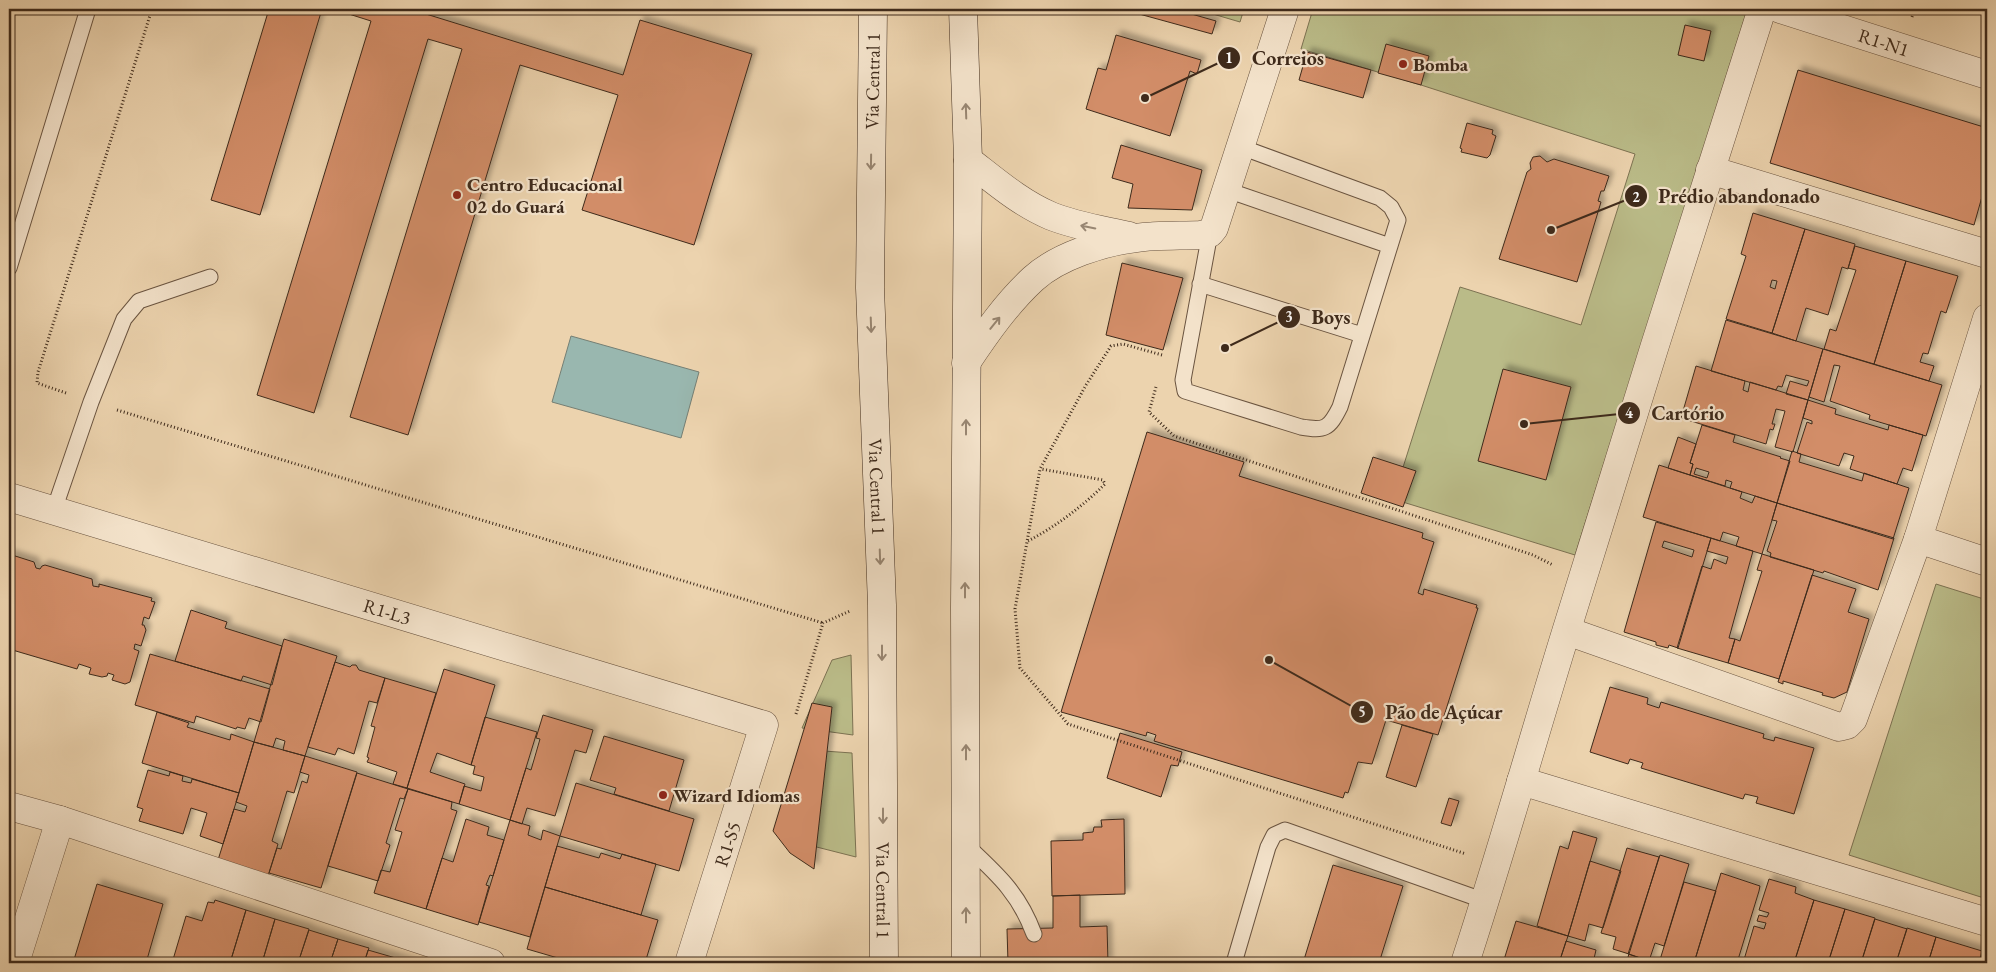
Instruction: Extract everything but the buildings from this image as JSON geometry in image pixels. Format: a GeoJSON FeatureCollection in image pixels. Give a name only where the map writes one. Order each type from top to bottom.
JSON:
{"type":"FeatureCollection","features":[{"type":"Feature","properties":{"kind":"street","name":"Via Central 1"},"geometry":{"type":"LineString","coordinates":[[873,9],[870,288],[882,605],[884,963]]}},
{"type":"Feature","properties":{"kind":"street"},"geometry":{"type":"LineString","coordinates":[[963,9],[968,160],[965,598],[966,963]]}},
{"type":"Feature","properties":{"kind":"street"},"geometry":{"type":"LineString","coordinates":[[966,363],[988,331],[1034,278],[1060,261],[1088,249],[1136,238],[1201,235],[1210,232],[1217,222],[1285,9]]}},
{"type":"Feature","properties":{"kind":"street"},"geometry":{"type":"LineString","coordinates":[[1465,963],[1497,865],[1566,631],[1762,9]]}},
{"type":"Feature","properties":{"kind":"street","name":"R1-N1"},"geometry":{"type":"LineString","coordinates":[[1780,9],[1987,75]]}},
{"type":"Feature","properties":{"kind":"street"},"geometry":{"type":"LineString","coordinates":[[968,160],[1012,194],[1050,216],[1074,224],[1136,238]]}},
{"type":"Feature","properties":{"kind":"street"},"geometry":{"type":"LineString","coordinates":[[1710,170],[1987,254]]}},
{"type":"Feature","properties":{"kind":"street"},"geometry":{"type":"LineString","coordinates":[[1566,631],[1839,727],[1847,725],[1853,719],[1918,540],[1977,386],[1987,318]]}},
{"type":"Feature","properties":{"kind":"street","name":"R1-L3"},"geometry":{"type":"LineString","coordinates":[[9,497],[764,725]]}},
{"type":"Feature","properties":{"kind":"street"},"geometry":{"type":"LineString","coordinates":[[1918,540],[1987,562]]}},
{"type":"Feature","properties":{"kind":"street","name":"R1-S5"},"geometry":{"type":"LineString","coordinates":[[689,963],[764,725]]}},
{"type":"Feature","properties":{"kind":"street"},"geometry":{"type":"LineString","coordinates":[[1521,781],[1987,922]]}},
{"type":"Feature","properties":{"kind":"street"},"geometry":{"type":"LineString","coordinates":[[9,806],[60,820],[491,963]]}},
{"type":"Feature","properties":{"kind":"street"},"geometry":{"type":"LineString","coordinates":[[15,963],[60,820]]}},
{"type":"Feature","properties":{"kind":"lane"},"geometry":{"type":"LineString","coordinates":[[9,268],[88,9]]}},
{"type":"Feature","properties":{"kind":"lane"},"geometry":{"type":"LineString","coordinates":[[1210,232],[1183,380],[1185,390],[1202,397],[1301,427],[1317,430],[1334,421],[1398,220],[1391,207],[1380,198],[1241,147]]}},
{"type":"Feature","properties":{"kind":"lane"},"geometry":{"type":"LineString","coordinates":[[1227,190],[1390,246]]}},
{"type":"Feature","properties":{"kind":"lane"},"geometry":{"type":"LineString","coordinates":[[54,510],[90,402],[124,319],[139,301],[210,277]]}},
{"type":"Feature","properties":{"kind":"lane"},"geometry":{"type":"LineString","coordinates":[[1200,284],[1362,335]]}},
{"type":"Feature","properties":{"kind":"lane"},"geometry":{"type":"LineString","coordinates":[[1234,963],[1268,847],[1274,835],[1285,830],[1485,901]]}},
{"type":"Feature","properties":{"kind":"lane"},"geometry":{"type":"LineString","coordinates":[[966,845],[997,873],[1016,896],[1034,934]]}},
{"type":"Feature","properties":{"kind":"path"},"geometry":{"type":"LineString","coordinates":[[152,9],[38,372],[37,383],[90,402],[823,623]]}},
{"type":"Feature","properties":{"kind":"path"},"geometry":{"type":"LineString","coordinates":[[1166,357],[1123,344],[1111,346],[1086,385],[1040,469],[1015,609],[1020,668],[1068,724],[1497,865]]}},
{"type":"Feature","properties":{"kind":"path"},"geometry":{"type":"LineString","coordinates":[[1158,382],[1149,412],[1174,436],[1533,555],[1553,565],[1556,572]]}},
{"type":"Feature","properties":{"kind":"path"},"geometry":{"type":"LineString","coordinates":[[1028,542],[1045,532],[1094,495],[1105,484],[1103,480],[1040,469]]}},
{"type":"Feature","properties":{"kind":"green space"},"geometry":{"type":"Polygon","coordinates":[[[1196,9],[1244,9],[1240,22],[1196,9]]]}},
{"type":"Feature","properties":{"kind":"green space"},"geometry":{"type":"Polygon","coordinates":[[[1313,9],[1728,9],[1746,14],[1575,555],[1393,499],[1460,287],[1581,325],[1635,154],[1421,85],[1301,49],[1313,9]]]}},
{"type":"Feature","properties":{"kind":"green space"},"geometry":{"type":"Polygon","coordinates":[[[1936,584],[1987,600],[1987,899],[1849,855],[1936,584]]]}},
{"type":"Feature","properties":{"kind":"green space"},"geometry":{"type":"Polygon","coordinates":[[[851,655],[853,735],[802,728],[832,660],[851,655]]]}},
{"type":"Feature","properties":{"kind":"green space"},"geometry":{"type":"Polygon","coordinates":[[[810,750],[852,753],[856,857],[793,841],[810,750]]]}},
{"type":"Feature","properties":{"kind":"water"},"geometry":{"type":"Polygon","coordinates":[[[571,336],[699,372],[681,438],[552,402],[571,336]]]}},
{"type":"Feature","properties":{"kind":"place","name":"Bomba"},"geometry":{"type":"Point","coordinates":[1403,64]}},
{"type":"Feature","properties":{"kind":"place","name":"Correios"},"geometry":{"type":"Point","coordinates":[1145,98]}},
{"type":"Feature","properties":{"kind":"place","name":"Centro Educacional 02 do Guará"},"geometry":{"type":"Point","coordinates":[457,195]}},
{"type":"Feature","properties":{"kind":"place","name":"Prédio abandonado"},"geometry":{"type":"Point","coordinates":[1551,230]}},
{"type":"Feature","properties":{"kind":"place","name":"Boys"},"geometry":{"type":"Point","coordinates":[1225,348]}},
{"type":"Feature","properties":{"kind":"place","name":"Cartório"},"geometry":{"type":"Point","coordinates":[1524,424]}},
{"type":"Feature","properties":{"kind":"place","name":"Pão de Açúcar"},"geometry":{"type":"Point","coordinates":[1269,660]}},
{"type":"Feature","properties":{"kind":"place","name":"Wizard Idiomas"},"geometry":{"type":"Point","coordinates":[663,795]}}]}
